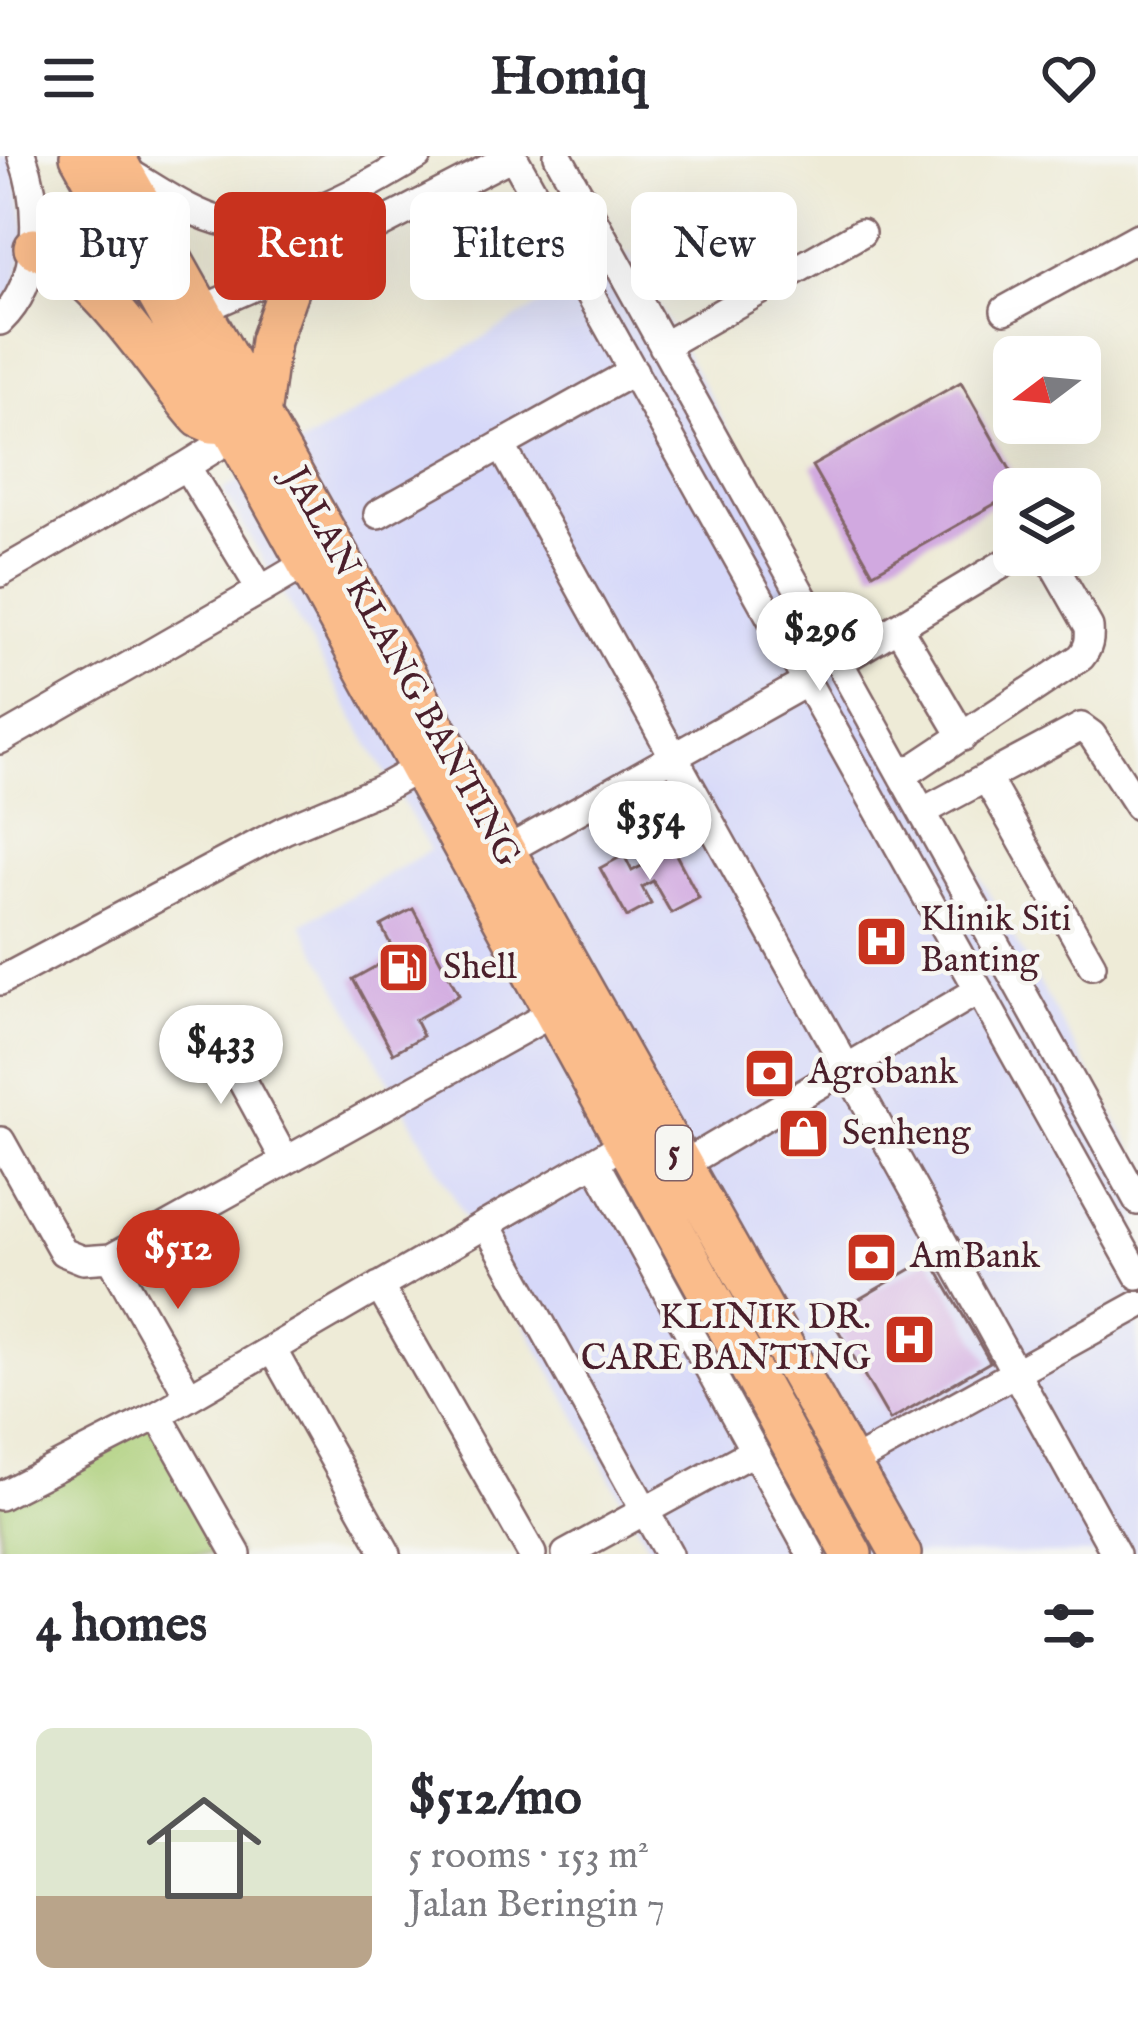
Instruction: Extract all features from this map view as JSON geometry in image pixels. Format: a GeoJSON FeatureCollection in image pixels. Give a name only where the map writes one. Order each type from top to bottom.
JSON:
{"type":"FeatureCollection","features":[{"type":"Feature","properties":{"kind":"highway","name":"JALAN KLANG BANTING"},"geometry":{"type":"LineString","coordinates":[[80,156],[186,316]]}},
{"type":"Feature","properties":{"kind":"highway","name":"JALAN KLANG BANTING"},"geometry":{"type":"LineString","coordinates":[[118,162],[186,316],[307,563],[433,760],[504,852],[901,1554]]}},
{"type":"Feature","properties":{"kind":"highway"},"geometry":{"type":"LineString","coordinates":[[34,248],[56,256],[89,281],[200,418],[212,423],[242,425],[285,300]]}},
{"type":"Feature","properties":{"kind":"highway","name":"JALAN KLANG BANTING"},"geometry":{"type":"LineString","coordinates":[[242,425],[433,760],[554,1012],[610,1152],[852,1554]]}},
{"type":"Feature","properties":{"kind":"street"},"geometry":{"type":"LineString","coordinates":[[0,321],[18,302],[34,248],[22,156]]}},
{"type":"Feature","properties":{"kind":"street"},"geometry":{"type":"LineString","coordinates":[[118,162],[199,212],[224,222],[255,224],[286,219],[351,195],[418,156]]}},
{"type":"Feature","properties":{"kind":"street"},"geometry":{"type":"LineString","coordinates":[[386,222],[513,156],[1138,1275]]}},
{"type":"Feature","properties":{"kind":"street"},"geometry":{"type":"LineString","coordinates":[[558,156],[1138,1201]]}},
{"type":"Feature","properties":{"kind":"street"},"geometry":{"type":"LineString","coordinates":[[663,346],[861,233]]}},
{"type":"Feature","properties":{"kind":"street"},"geometry":{"type":"LineString","coordinates":[[1005,310],[1138,237]]}},
{"type":"Feature","properties":{"kind":"street"},"geometry":{"type":"LineString","coordinates":[[186,316],[223,300]]}},
{"type":"Feature","properties":{"kind":"street"},"geometry":{"type":"LineString","coordinates":[[378,514],[634,371]]}},
{"type":"Feature","properties":{"kind":"street"},"geometry":{"type":"LineString","coordinates":[[0,573],[186,466],[242,425]]}},
{"type":"Feature","properties":{"kind":"street"},"geometry":{"type":"LineString","coordinates":[[501,446],[1116,1554]]}},
{"type":"Feature","properties":{"kind":"street"},"geometry":{"type":"LineString","coordinates":[[186,466],[261,590]]}},
{"type":"Feature","properties":{"kind":"street"},"geometry":{"type":"LineString","coordinates":[[0,740],[307,563]]}},
{"type":"Feature","properties":{"kind":"street"},"geometry":{"type":"LineString","coordinates":[[839,662],[993,570]]}},
{"type":"Feature","properties":{"kind":"street"},"geometry":{"type":"LineString","coordinates":[[902,776],[1087,650],[1089,627],[1060,576]]}},
{"type":"Feature","properties":{"kind":"street"},"geometry":{"type":"LineString","coordinates":[[898,627],[963,737]]}},
{"type":"Feature","properties":{"kind":"street"},"geometry":{"type":"LineString","coordinates":[[504,852],[807,682]]}},
{"type":"Feature","properties":{"kind":"street"},"geometry":{"type":"LineString","coordinates":[[922,812],[1081,727],[1092,735],[1138,806]]}},
{"type":"Feature","properties":{"kind":"street"},"geometry":{"type":"LineString","coordinates":[[0,981],[284,830],[382,789],[433,760]]}},
{"type":"Feature","properties":{"kind":"street"},"geometry":{"type":"LineString","coordinates":[[988,778],[1092,965]]}},
{"type":"Feature","properties":{"kind":"street"},"geometry":{"type":"LineString","coordinates":[[681,1166],[979,991]]}},
{"type":"Feature","properties":{"kind":"street"},"geometry":{"type":"LineString","coordinates":[[1,1141],[63,1252],[75,1258],[102,1258],[554,1012]]}},
{"type":"Feature","properties":{"kind":"street"},"geometry":{"type":"LineString","coordinates":[[211,1024],[285,1160]]}},
{"type":"Feature","properties":{"kind":"street"},"geometry":{"type":"LineString","coordinates":[[0,1496],[158,1414],[610,1152],[754,1451],[811,1554]]}},
{"type":"Feature","properties":{"kind":"street"},"geometry":{"type":"LineString","coordinates":[[486,1224],[669,1554]]}},
{"type":"Feature","properties":{"kind":"street"},"geometry":{"type":"LineString","coordinates":[[102,1258],[189,1396]]}},
{"type":"Feature","properties":{"kind":"street"},"geometry":{"type":"LineString","coordinates":[[380,1286],[532,1554]]}},
{"type":"Feature","properties":{"kind":"street"},"geometry":{"type":"LineString","coordinates":[[850,1464],[1138,1305]]}},
{"type":"Feature","properties":{"kind":"street"},"geometry":{"type":"LineString","coordinates":[[272,1348],[387,1554]]}},
{"type":"Feature","properties":{"kind":"street"},"geometry":{"type":"LineString","coordinates":[[158,1414],[237,1554]]}},
{"type":"Feature","properties":{"kind":"street"},"geometry":{"type":"LineString","coordinates":[[566,1554],[754,1451]]}},
{"type":"Feature","properties":{"kind":"shaded area"},"geometry":{"type":"Polygon","coordinates":[[[0,156],[14,156],[27,237],[13,298],[0,310],[0,156]]]}},
{"type":"Feature","properties":{"kind":"shaded area"},"geometry":{"type":"Polygon","coordinates":[[[629,253],[631,300],[655,300],[1138,1159],[1138,1554],[653,1554],[302,924],[430,850],[223,490],[548,300],[607,300],[607,266],[629,253]]]}},
{"type":"Feature","properties":{"kind":"green space"},"geometry":{"type":"Polygon","coordinates":[[[158,1415],[237,1554],[0,1554],[0,1496],[158,1415]]]}},
{"type":"Feature","properties":{"kind":"building"},"geometry":{"type":"Polygon","coordinates":[[[961,382],[1009,468],[993,468],[993,505],[873,573],[812,466],[961,382]]]}},
{"type":"Feature","properties":{"kind":"building"},"geometry":{"type":"Polygon","coordinates":[[[673,849],[699,898],[671,913],[653,881],[642,887],[651,904],[627,917],[600,868],[624,855],[632,871],[673,849]]]}},
{"type":"Feature","properties":{"kind":"building"},"geometry":{"type":"Polygon","coordinates":[[[413,909],[459,995],[415,1020],[423,1036],[393,1053],[353,979],[396,955],[381,926],[413,909]]]}},
{"type":"Feature","properties":{"kind":"building","name":"KLINIK DR. CARE BANTING"},"geometry":{"type":"Polygon","coordinates":[[[930,1258],[990,1362],[890,1420],[830,1316],[930,1258]]]}},
{"type":"Feature","properties":{"kind":"place","name":"Klinik Siti Banting"},"geometry":{"type":"Point","coordinates":[881,941]}},
{"type":"Feature","properties":{"kind":"place","name":"Shell"},"geometry":{"type":"Point","coordinates":[404,968]}},
{"type":"Feature","properties":{"kind":"place","name":"Agrobank"},"geometry":{"type":"Point","coordinates":[769,1073]}},
{"type":"Feature","properties":{"kind":"place","name":"Senheng"},"geometry":{"type":"Point","coordinates":[803,1134]}},
{"type":"Feature","properties":{"kind":"place","name":"AmBank"},"geometry":{"type":"Point","coordinates":[871,1257]}},
{"type":"Feature","properties":{"kind":"place","name":"KLINIK DR. CARE BANTING"},"geometry":{"type":"Point","coordinates":[910,1339]}}]}
